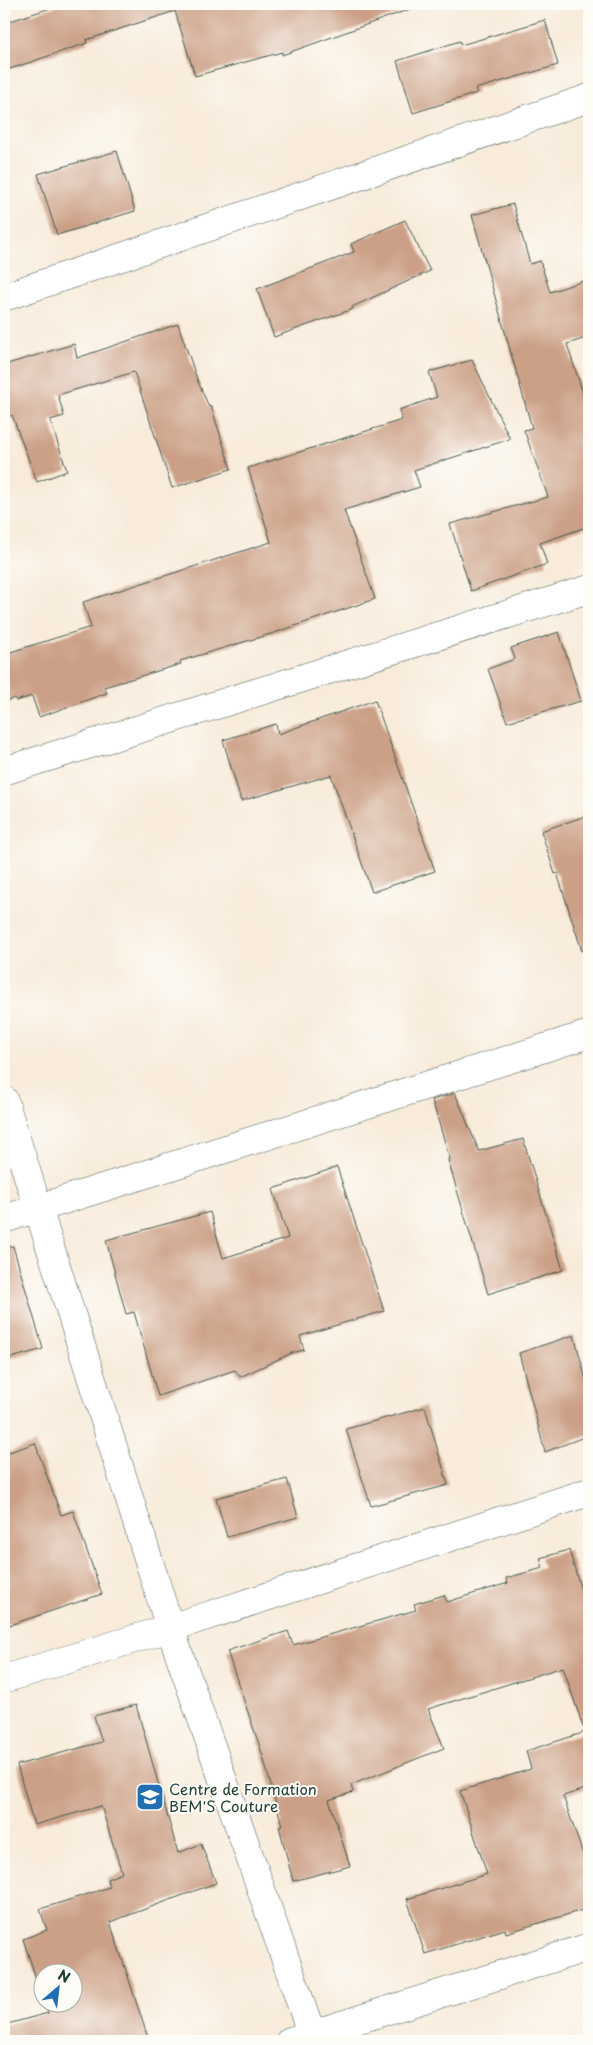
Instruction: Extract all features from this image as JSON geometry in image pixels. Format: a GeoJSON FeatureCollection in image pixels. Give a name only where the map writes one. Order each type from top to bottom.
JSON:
{"type":"FeatureCollection","features":[{"type":"Feature","properties":{"kind":"street"},"geometry":{"type":"LineString","coordinates":[[4,297],[589,98]]}},
{"type":"Feature","properties":{"kind":"street"},"geometry":{"type":"LineString","coordinates":[[4,771],[589,589]]}},
{"type":"Feature","properties":{"kind":"street"},"geometry":{"type":"LineString","coordinates":[[4,1219],[589,1034]]}},
{"type":"Feature","properties":{"kind":"street"},"geometry":{"type":"LineString","coordinates":[[4,1100],[170,1628],[305,2039],[589,1947]]}},
{"type":"Feature","properties":{"kind":"street"},"geometry":{"type":"LineString","coordinates":[[4,1679],[170,1628],[589,1492]]}},
{"type":"Feature","properties":{"kind":"building"},"geometry":{"type":"Polygon","coordinates":[[[63,4],[412,4],[413,8],[282,55],[282,52],[195,76],[175,11],[86,40],[87,43],[4,71],[4,23],[63,4]]]}},
{"type":"Feature","properties":{"kind":"building"},"geometry":{"type":"Polygon","coordinates":[[[545,20],[558,65],[475,89],[477,93],[413,113],[397,61],[460,41],[461,45],[545,20]]]}},
{"type":"Feature","properties":{"kind":"building"},"geometry":{"type":"Polygon","coordinates":[[[117,151],[135,211],[57,235],[38,174],[117,151]]]}},
{"type":"Feature","properties":{"kind":"building"},"geometry":{"type":"Polygon","coordinates":[[[513,204],[530,264],[540,261],[550,292],[589,279],[589,337],[567,344],[589,412],[589,526],[540,543],[547,564],[471,591],[450,524],[548,497],[524,430],[532,428],[472,215],[513,204]]]}},
{"type":"Feature","properties":{"kind":"building"},"geometry":{"type":"Polygon","coordinates":[[[405,220],[430,271],[352,307],[353,309],[274,337],[257,289],[354,252],[351,244],[405,220]]]}},
{"type":"Feature","properties":{"kind":"building"},"geometry":{"type":"Polygon","coordinates":[[[178,324],[197,379],[209,407],[211,406],[231,469],[172,488],[134,372],[58,395],[64,416],[50,420],[67,471],[37,482],[12,415],[4,420],[4,365],[74,344],[77,358],[178,324]]]}},
{"type":"Feature","properties":{"kind":"building"},"geometry":{"type":"Polygon","coordinates":[[[472,360],[510,439],[414,470],[420,487],[344,510],[375,599],[274,633],[180,661],[181,664],[104,687],[107,693],[39,717],[32,696],[16,701],[15,698],[4,702],[4,654],[91,627],[83,602],[271,542],[248,468],[402,420],[399,410],[437,397],[429,372],[472,360]]]}},
{"type":"Feature","properties":{"kind":"building"},"geometry":{"type":"Polygon","coordinates":[[[559,632],[581,701],[507,722],[488,669],[515,659],[511,648],[559,632]]]}},
{"type":"Feature","properties":{"kind":"building"},"geometry":{"type":"Polygon","coordinates":[[[375,700],[435,871],[372,892],[331,775],[241,801],[223,740],[276,724],[278,734],[375,700]]]}},
{"type":"Feature","properties":{"kind":"building"},"geometry":{"type":"Polygon","coordinates":[[[589,815],[589,949],[582,951],[557,873],[555,874],[541,831],[589,815]]]}},
{"type":"Feature","properties":{"kind":"building"},"geometry":{"type":"Polygon","coordinates":[[[455,1093],[479,1151],[523,1139],[563,1270],[488,1294],[432,1100],[455,1093]]]}},
{"type":"Feature","properties":{"kind":"building"},"geometry":{"type":"Polygon","coordinates":[[[337,1167],[384,1311],[300,1336],[304,1350],[292,1353],[240,1377],[235,1370],[158,1396],[134,1312],[126,1314],[106,1240],[210,1212],[223,1258],[288,1238],[273,1189],[337,1167]]]}},
{"type":"Feature","properties":{"kind":"building"},"geometry":{"type":"Polygon","coordinates":[[[13,1246],[43,1349],[4,1360],[4,1247],[13,1246]]]}},
{"type":"Feature","properties":{"kind":"building"},"geometry":{"type":"Polygon","coordinates":[[[574,1335],[589,1391],[589,1435],[545,1452],[519,1353],[574,1335]]]}},
{"type":"Feature","properties":{"kind":"building"},"geometry":{"type":"Polygon","coordinates":[[[425,1407],[448,1485],[371,1506],[346,1429],[425,1407]]]}},
{"type":"Feature","properties":{"kind":"building"},"geometry":{"type":"Polygon","coordinates":[[[35,1443],[61,1515],[73,1511],[102,1594],[4,1627],[4,1454],[35,1443]]]}},
{"type":"Feature","properties":{"kind":"building"},"geometry":{"type":"Polygon","coordinates":[[[287,1479],[298,1517],[227,1537],[216,1498],[287,1479]]]}},
{"type":"Feature","properties":{"kind":"building"},"geometry":{"type":"Polygon","coordinates":[[[569,1550],[589,1616],[589,1726],[583,1727],[563,1667],[428,1709],[444,1748],[351,1785],[353,1792],[329,1800],[350,1866],[293,1881],[279,1826],[282,1825],[262,1753],[227,1651],[288,1631],[293,1645],[416,1610],[414,1604],[444,1595],[447,1602],[508,1583],[506,1578],[543,1568],[540,1558],[569,1550]]]}},
{"type":"Feature","properties":{"kind":"building"},"geometry":{"type":"Polygon","coordinates":[[[136,1705],[178,1853],[201,1844],[216,1883],[110,1922],[149,2041],[4,2041],[4,2025],[48,2012],[82,2012],[82,1962],[32,1962],[32,1966],[23,1939],[47,1930],[40,1909],[110,1887],[107,1879],[122,1873],[101,1806],[34,1825],[17,1765],[102,1742],[94,1716],[136,1705]]]}},
{"type":"Feature","properties":{"kind":"building"},"geometry":{"type":"Polygon","coordinates":[[[589,1731],[589,1788],[563,1796],[589,1872],[589,1908],[506,1933],[505,1929],[425,1954],[407,1899],[487,1874],[460,1791],[531,1769],[526,1751],[589,1731]]]}},
{"type":"Feature","properties":{"kind":"place","name":"Centre de Formation BEM'S Couture"},"geometry":{"type":"Point","coordinates":[150,1797]}}]}
